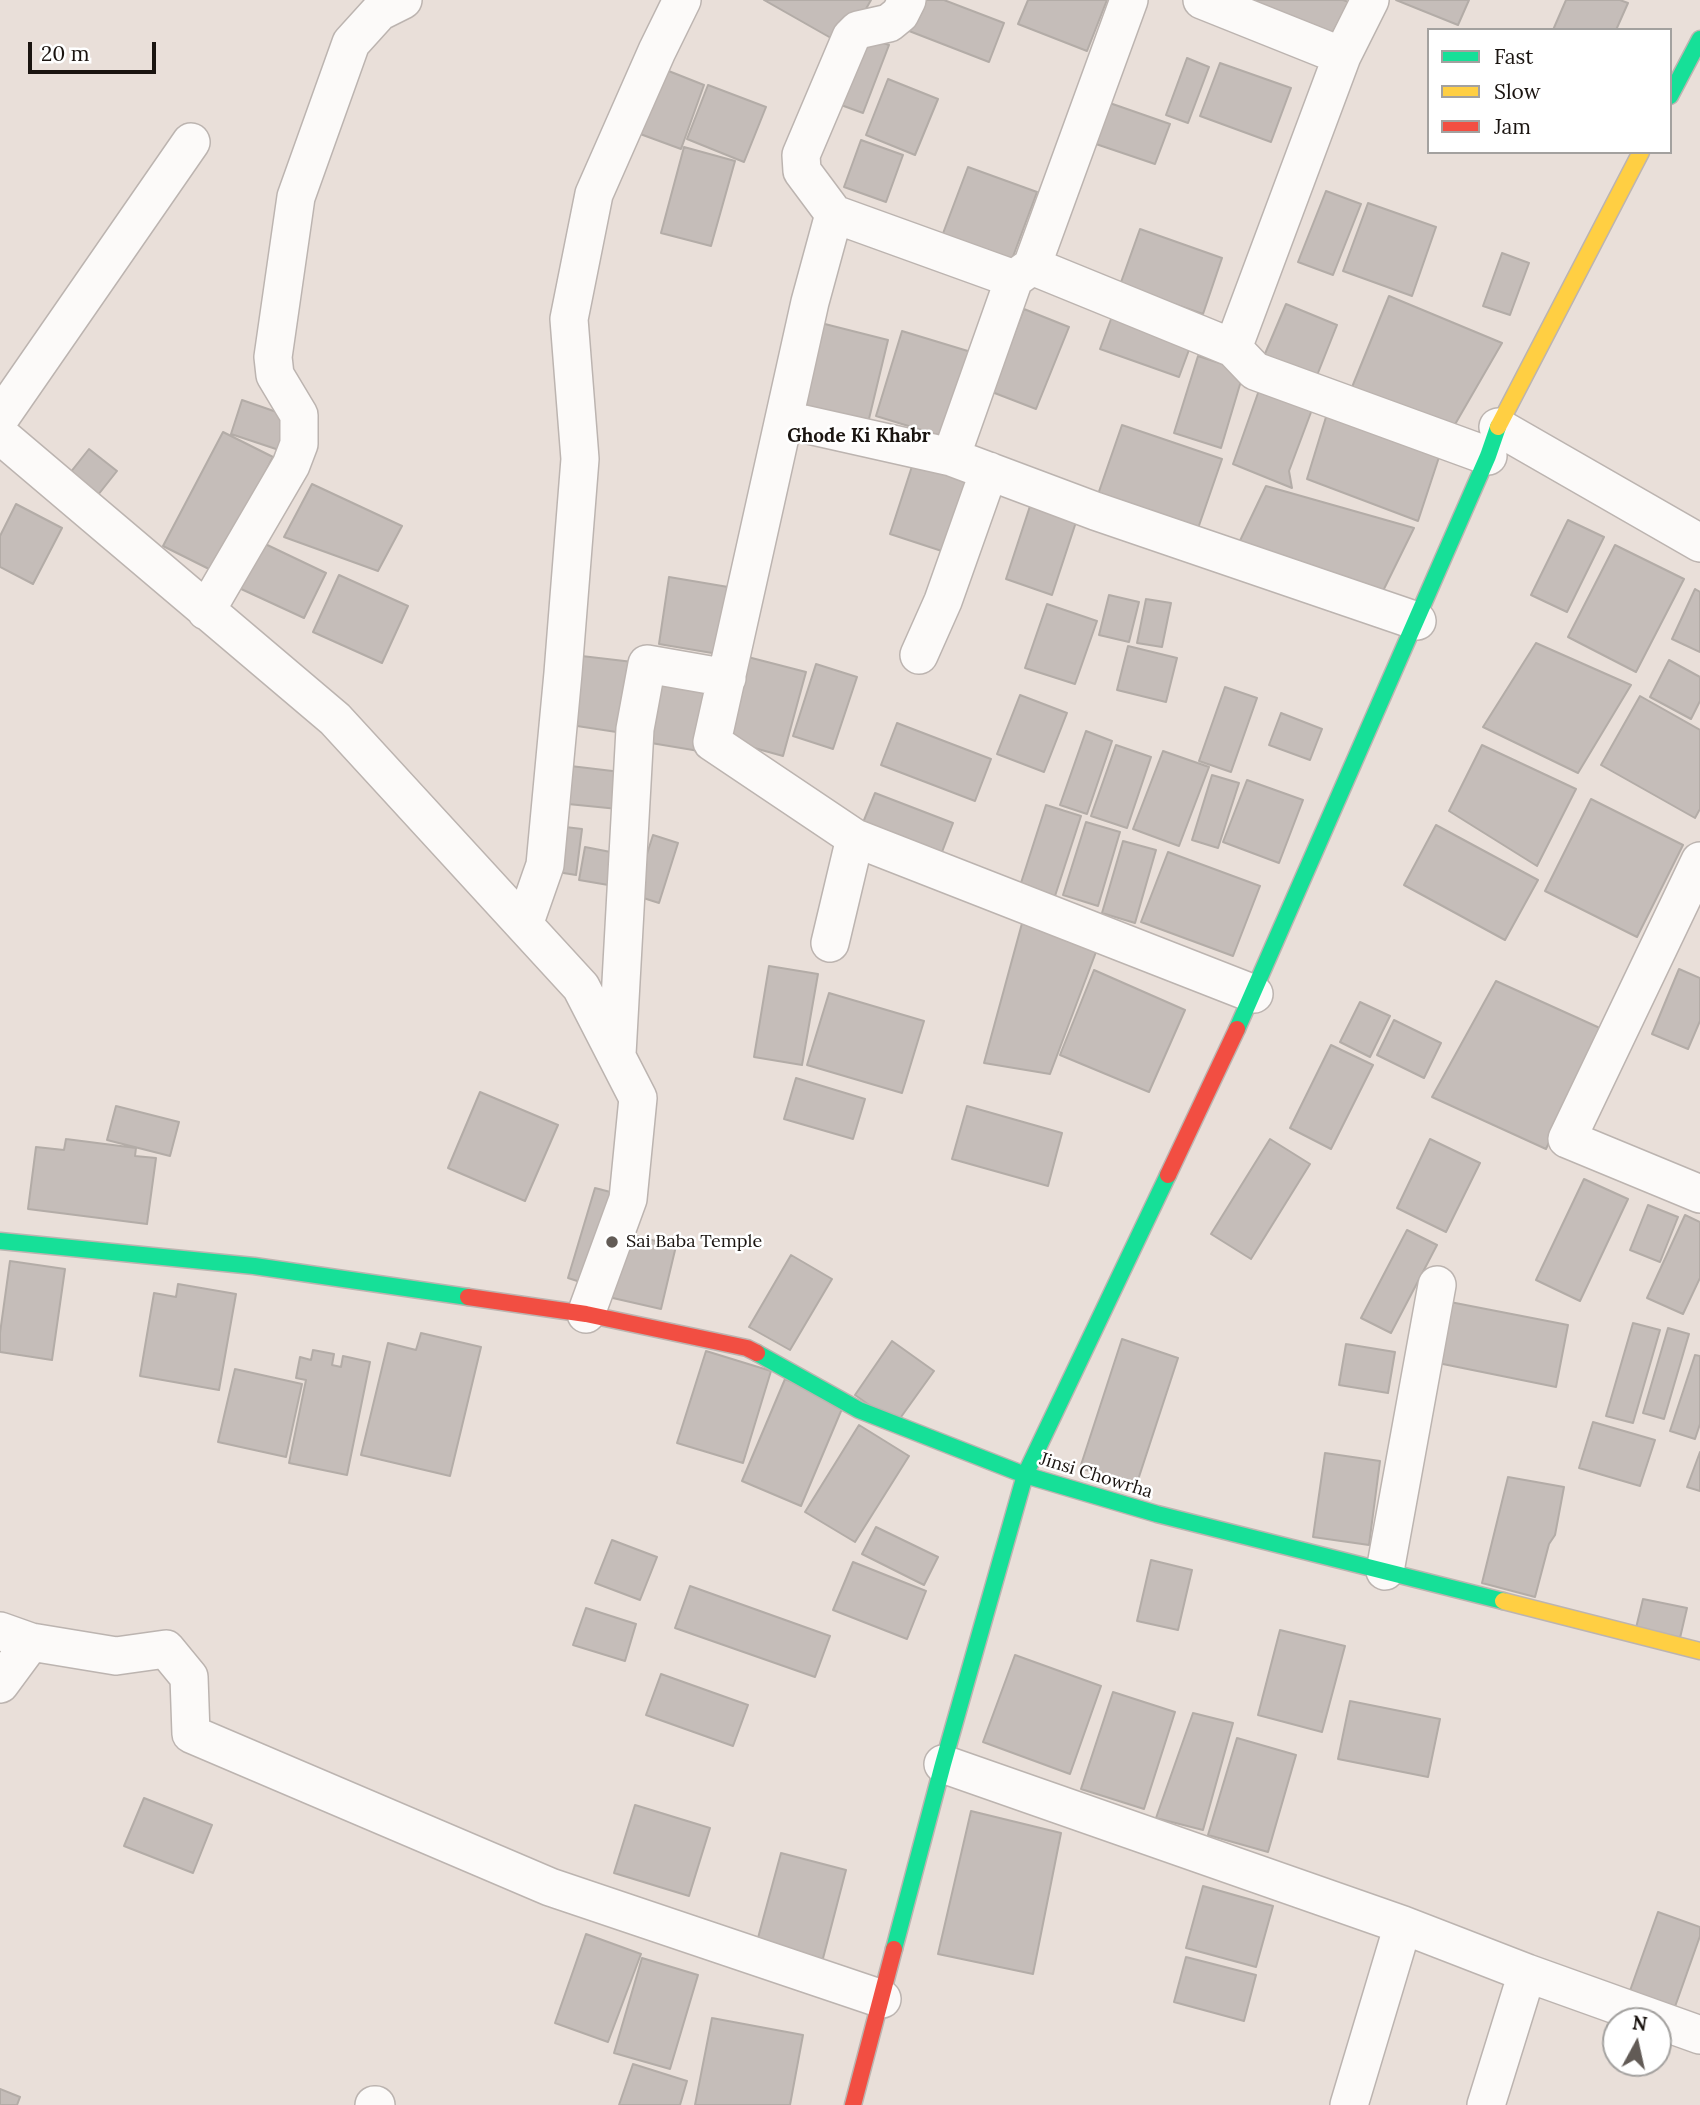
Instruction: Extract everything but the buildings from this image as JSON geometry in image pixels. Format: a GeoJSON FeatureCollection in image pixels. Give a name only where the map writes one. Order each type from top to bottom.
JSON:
{"type":"FeatureCollection","features":[{"type":"Feature","properties":{"kind":"street"},"geometry":{"type":"LineString","coordinates":[[206,611],[291,465],[299,444],[299,415],[275,375],[273,357],[296,197],[351,43],[379,12],[403,0]]}},
{"type":"Feature","properties":{"kind":"street"},"geometry":{"type":"LineString","coordinates":[[524,925],[545,865],[579,472],[569,319],[594,194],[682,0]]}},
{"type":"Feature","properties":{"kind":"street"},"geometry":{"type":"LineString","coordinates":[[907,0],[900,14],[890,23],[858,30],[851,37],[806,139],[801,155],[802,171],[834,214],[1023,272],[1233,348],[1255,371],[1493,441],[1700,543]]}},
{"type":"Feature","properties":{"kind":"street"},"geometry":{"type":"LineString","coordinates":[[951,457],[1129,0]]}},
{"type":"Feature","properties":{"kind":"street"},"geometry":{"type":"LineString","coordinates":[[1202,0],[1342,56]]}},
{"type":"Feature","properties":{"kind":"street"},"geometry":{"type":"LineString","coordinates":[[1233,348],[1342,56],[1370,0]]}},
{"type":"Feature","properties":{"kind":"street"},"geometry":{"type":"LineString","coordinates":[[1672,92],[1700,39]]}},
{"type":"Feature","properties":{"kind":"street"},"geometry":{"type":"LineString","coordinates":[[0,418],[191,142]]}},
{"type":"Feature","properties":{"kind":"street"},"geometry":{"type":"LineString","coordinates":[[853,2105],[943,1764],[1025,1475],[1254,994],[1493,441],[1640,154]]}},
{"type":"Feature","properties":{"kind":"street"},"geometry":{"type":"LineString","coordinates":[[834,214],[810,302],[786,420],[712,742],[855,838],[1254,994]]}},
{"type":"Feature","properties":{"kind":"street"},"geometry":{"type":"LineString","coordinates":[[786,420],[951,457],[1095,511],[1417,621]]}},
{"type":"Feature","properties":{"kind":"street"},"geometry":{"type":"LineString","coordinates":[[0,435],[335,719],[581,987],[638,1098],[628,1199],[586,1314]]}},
{"type":"Feature","properties":{"kind":"street"},"geometry":{"type":"LineString","coordinates":[[919,655],[943,601],[989,471]]}},
{"type":"Feature","properties":{"kind":"street"},"geometry":{"type":"LineString","coordinates":[[617,1055],[635,729],[647,664],[727,678]]}},
{"type":"Feature","properties":{"kind":"street"},"geometry":{"type":"LineString","coordinates":[[830,943],[855,838]]}},
{"type":"Feature","properties":{"kind":"street"},"geometry":{"type":"LineString","coordinates":[[1700,861],[1567,1139],[1700,1194]]}},
{"type":"Feature","properties":{"kind":"street","name":"Jinsi Chowrha"},"geometry":{"type":"LineString","coordinates":[[0,1241],[254,1266],[586,1314],[747,1348],[859,1410],[1025,1475],[1157,1514],[1700,1651]]}},
{"type":"Feature","properties":{"kind":"street"},"geometry":{"type":"LineString","coordinates":[[1385,1572],[1437,1286]]}},
{"type":"Feature","properties":{"kind":"street"},"geometry":{"type":"LineString","coordinates":[[0,1684],[16,1636],[116,1656],[166,1649],[189,1677],[191,1734],[550,1888],[882,1999]]}},
{"type":"Feature","properties":{"kind":"street"},"geometry":{"type":"LineString","coordinates":[[943,1764],[1403,1925],[1700,2035]]}},
{"type":"Feature","properties":{"kind":"street"},"geometry":{"type":"LineString","coordinates":[[1349,2105],[1403,1925]]}},
{"type":"Feature","properties":{"kind":"street"},"geometry":{"type":"LineString","coordinates":[[1486,2105],[1527,1973]]}},
{"type":"Feature","properties":{"kind":"traffic: fast"},"geometry":{"type":"LineString","coordinates":[[1672,92],[1700,39]]}},
{"type":"Feature","properties":{"kind":"traffic: fast"},"geometry":{"type":"LineString","coordinates":[[1237,1029],[1488,456],[1498,427]]}},
{"type":"Feature","properties":{"kind":"traffic: fast"},"geometry":{"type":"LineString","coordinates":[[894,1949],[1025,1475],[1168,1175]]}},
{"type":"Feature","properties":{"kind":"traffic: fast"},"geometry":{"type":"LineString","coordinates":[[0,1241],[254,1266],[468,1297]]}},
{"type":"Feature","properties":{"kind":"traffic: fast"},"geometry":{"type":"LineString","coordinates":[[757,1353],[859,1410],[1025,1475],[1157,1514],[1503,1601]]}},
{"type":"Feature","properties":{"kind":"traffic: slow"},"geometry":{"type":"LineString","coordinates":[[1498,427],[1640,154]]}},
{"type":"Feature","properties":{"kind":"traffic: slow"},"geometry":{"type":"LineString","coordinates":[[1503,1601],[1700,1651]]}},
{"type":"Feature","properties":{"kind":"traffic: jam"},"geometry":{"type":"LineString","coordinates":[[1168,1175],[1237,1029]]}},
{"type":"Feature","properties":{"kind":"traffic: jam"},"geometry":{"type":"LineString","coordinates":[[468,1297],[586,1314],[747,1348],[757,1353]]}},
{"type":"Feature","properties":{"kind":"traffic: jam"},"geometry":{"type":"LineString","coordinates":[[853,2105],[894,1949]]}},
{"type":"Feature","properties":{"kind":"place","name":"Sai Baba Temple"},"geometry":{"type":"Point","coordinates":[612,1242]}},
{"type":"Feature","properties":{"kind":"district","name":"Ghode Ki Khabr"},"geometry":{"type":"Point","coordinates":[859,437]}}]}
